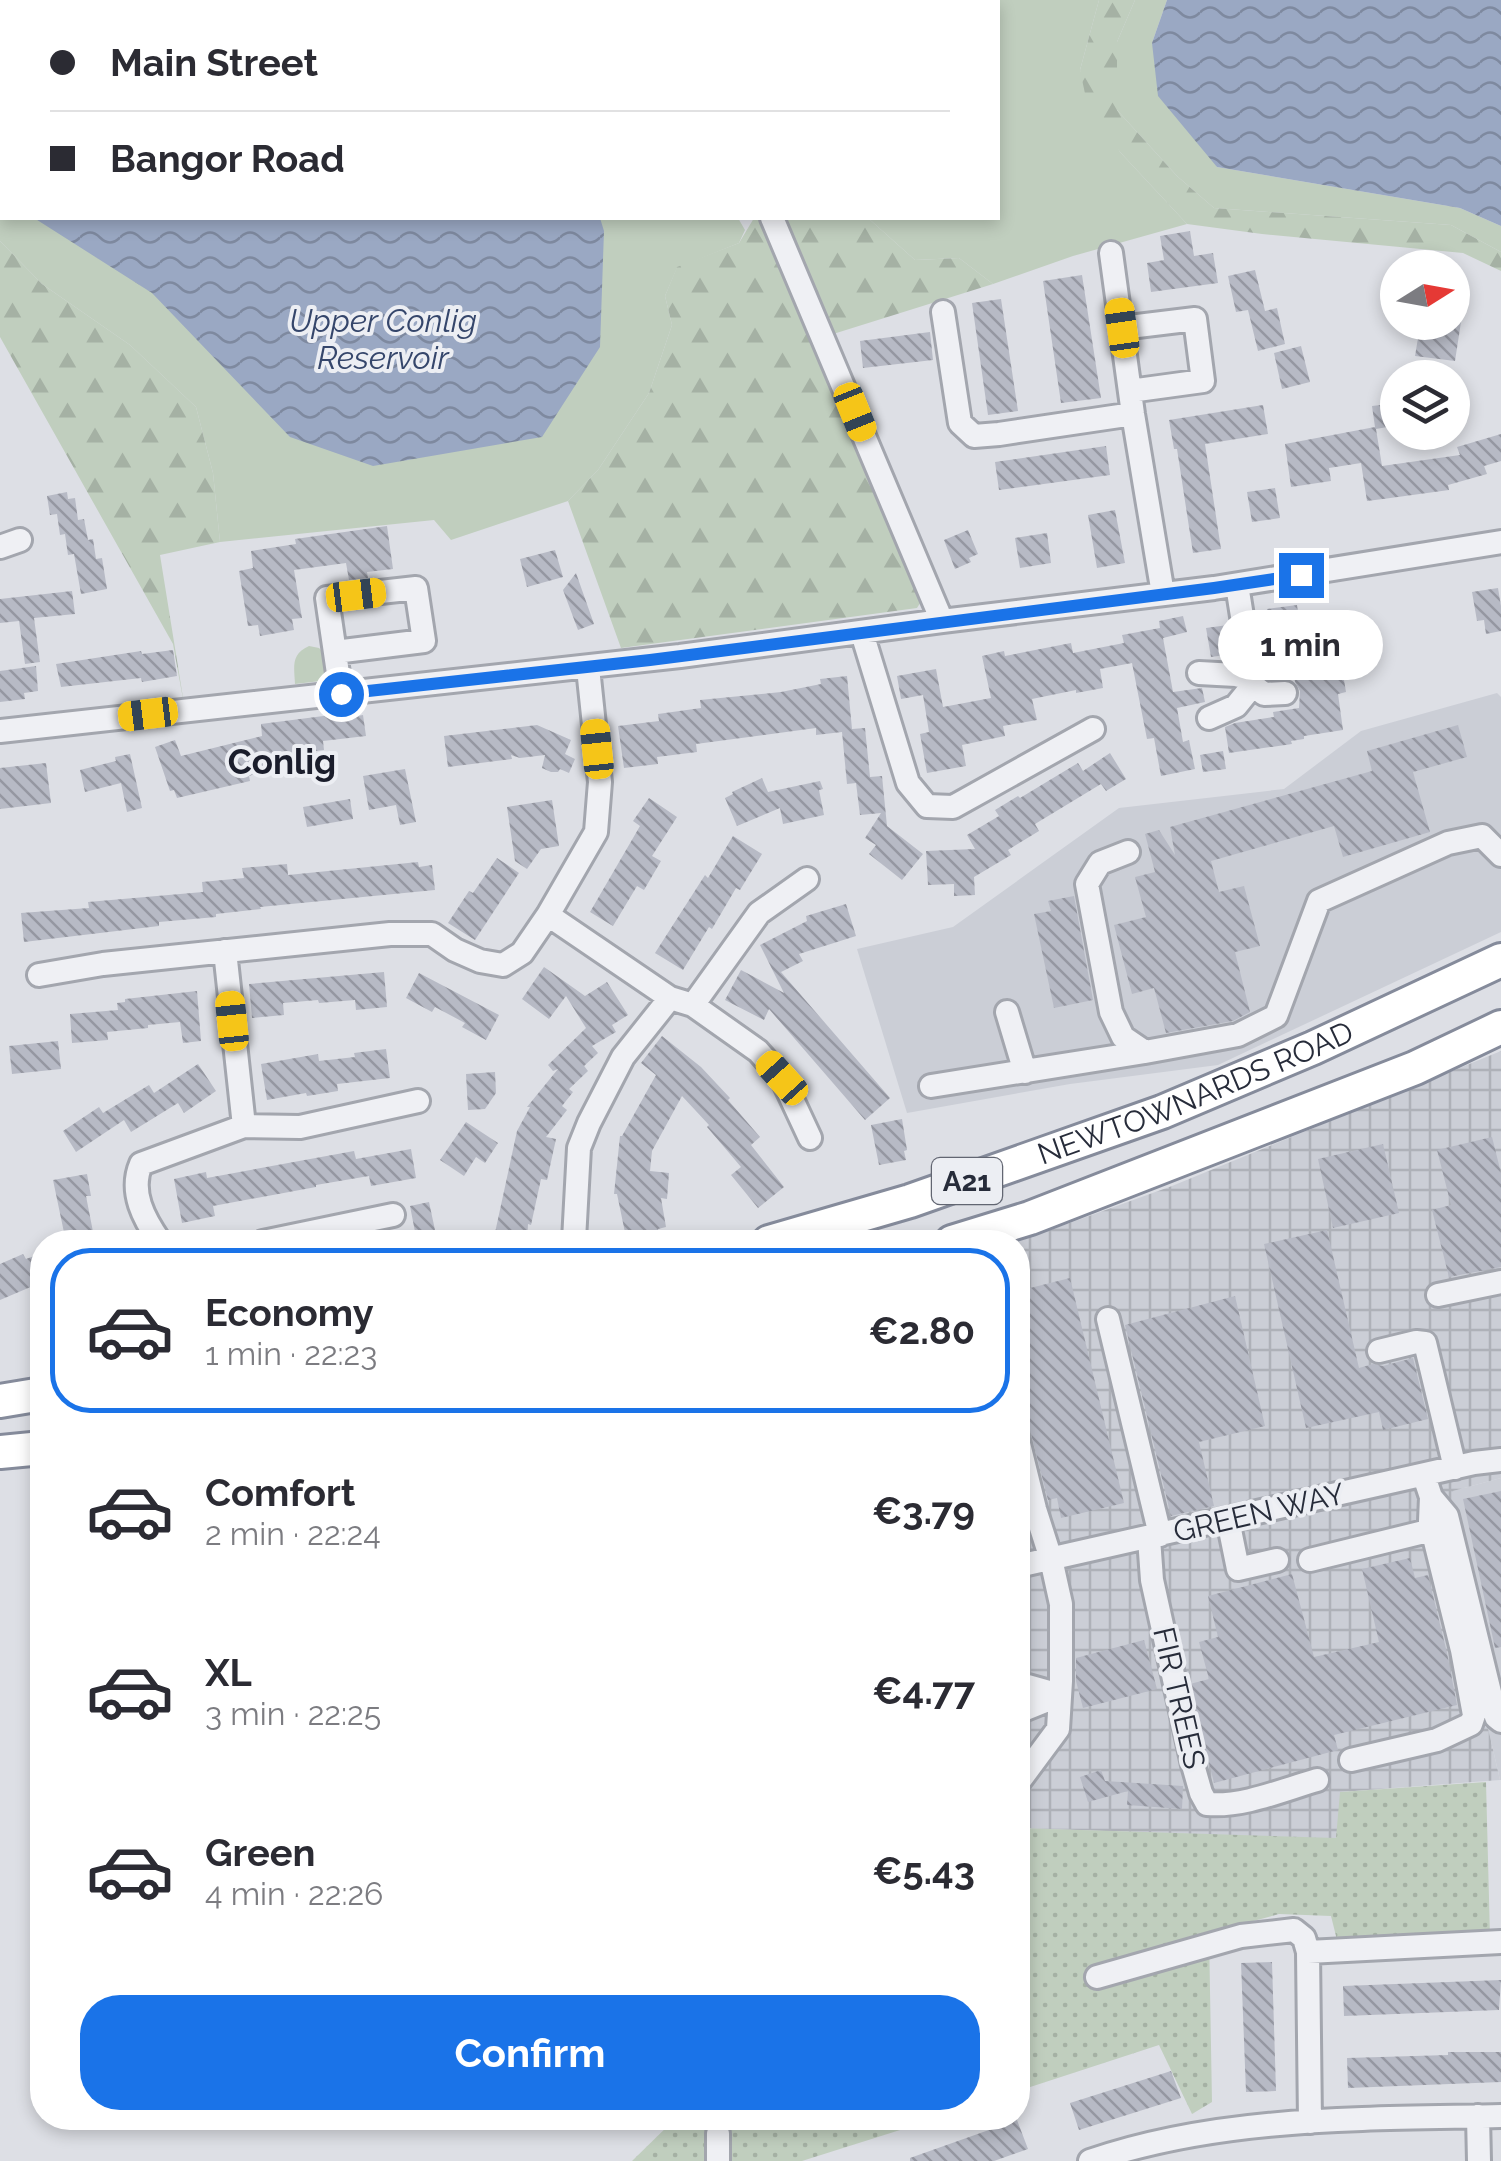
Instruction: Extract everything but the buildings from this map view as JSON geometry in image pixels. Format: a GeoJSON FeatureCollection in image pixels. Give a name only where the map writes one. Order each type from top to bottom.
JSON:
{"type":"FeatureCollection","features":[{"type":"Feature","properties":{"kind":"highway","name":"NEWTOWNARDS ROAD"},"geometry":{"type":"LineString","coordinates":[[811,1230],[910,1201],[1162,1112],[1313,1048],[1501,960]]}},
{"type":"Feature","properties":{"kind":"highway","name":"NEWTOWNARDS ROAD"},"geometry":{"type":"LineString","coordinates":[[991,1230],[1360,1090],[1501,1028]]}},
{"type":"Feature","properties":{"kind":"highway"},"geometry":{"type":"LineString","coordinates":[[0,1401],[30,1396]]}},
{"type":"Feature","properties":{"kind":"highway"},"geometry":{"type":"LineString","coordinates":[[0,1452],[30,1449]]}},
{"type":"Feature","properties":{"kind":"street"},"geometry":{"type":"LineString","coordinates":[[773,220],[942,621]]}},
{"type":"Feature","properties":{"kind":"street"},"geometry":{"type":"LineString","coordinates":[[1111,252],[1163,594]]}},
{"type":"Feature","properties":{"kind":"street"},"geometry":{"type":"LineString","coordinates":[[943,312],[960,423],[974,436],[1000,434],[1132,403],[1203,381],[1195,319],[1122,328]]}},
{"type":"Feature","properties":{"kind":"street"},"geometry":{"type":"LineString","coordinates":[[0,732],[588,668],[1237,585],[1501,542]]}},
{"type":"Feature","properties":{"kind":"street"},"geometry":{"type":"LineString","coordinates":[[1210,718],[1236,706],[1253,682],[1237,585]]}},
{"type":"Feature","properties":{"kind":"street"},"geometry":{"type":"LineString","coordinates":[[334,652],[424,642],[416,588],[327,598],[334,652],[341,694]]}},
{"type":"Feature","properties":{"kind":"street"},"geometry":{"type":"LineString","coordinates":[[862,632],[908,783],[928,806],[953,806],[1093,729]]}},
{"type":"Feature","properties":{"kind":"street"},"geometry":{"type":"LineString","coordinates":[[39,974],[390,934],[432,934],[480,962],[502,966],[522,953],[548,916],[596,832],[600,782],[588,668]]}},
{"type":"Feature","properties":{"kind":"street"},"geometry":{"type":"LineString","coordinates":[[1200,673],[1236,675],[1253,682],[1264,694],[1285,693]]}},
{"type":"Feature","properties":{"kind":"street"},"geometry":{"type":"LineString","coordinates":[[931,1086],[1238,1035],[1276,1016],[1319,901],[1448,842],[1482,836],[1501,855]]}},
{"type":"Feature","properties":{"kind":"street"},"geometry":{"type":"LineString","coordinates":[[1128,852],[1100,863],[1087,884],[1111,1012],[1123,1038],[1145,1052]]}},
{"type":"Feature","properties":{"kind":"street"},"geometry":{"type":"LineString","coordinates":[[575,1230],[580,1148],[623,1057],[681,1002],[759,913],[807,878]]}},
{"type":"Feature","properties":{"kind":"street"},"geometry":{"type":"LineString","coordinates":[[548,916],[758,1052],[782,1078],[810,1138]]}},
{"type":"Feature","properties":{"kind":"street"},"geometry":{"type":"LineString","coordinates":[[224,951],[244,1126]]}},
{"type":"Feature","properties":{"kind":"street"},"geometry":{"type":"LineString","coordinates":[[1007,1012],[1025,1072]]}},
{"type":"Feature","properties":{"kind":"street"},"geometry":{"type":"LineString","coordinates":[[152,1230],[137,1198],[135,1177],[141,1164],[244,1126],[300,1127],[418,1102]]}},
{"type":"Feature","properties":{"kind":"street"},"geometry":{"type":"LineString","coordinates":[[320,1230],[393,1215]]}},
{"type":"Feature","properties":{"kind":"street"},"geometry":{"type":"LineString","coordinates":[[1438,1295],[1501,1282]]}},
{"type":"Feature","properties":{"kind":"street"},"geometry":{"type":"LineString","coordinates":[[1108,1319],[1154,1536]]}},
{"type":"Feature","properties":{"kind":"street"},"geometry":{"type":"LineString","coordinates":[[1379,1351],[1416,1342],[1425,1344],[1455,1468]]}},
{"type":"Feature","properties":{"kind":"street","name":"GREEN WAY"},"geometry":{"type":"LineString","coordinates":[[1030,1564],[1228,1520],[1428,1486],[1455,1468],[1501,1460]]}},
{"type":"Feature","properties":{"kind":"street"},"geometry":{"type":"LineString","coordinates":[[1351,1760],[1437,1740],[1471,1724],[1474,1715],[1430,1521],[1428,1486]]}},
{"type":"Feature","properties":{"kind":"street"},"geometry":{"type":"LineString","coordinates":[[1428,1486],[1446,1516],[1496,1718],[1501,1721]]}},
{"type":"Feature","properties":{"kind":"street"},"geometry":{"type":"LineString","coordinates":[[1030,1489],[1061,1604],[1058,1730],[1030,1766]]}},
{"type":"Feature","properties":{"kind":"street"},"geometry":{"type":"LineString","coordinates":[[1228,1520],[1238,1569],[1277,1560]]}},
{"type":"Feature","properties":{"kind":"street"},"geometry":{"type":"LineString","coordinates":[[1310,1560],[1432,1530]]}},
{"type":"Feature","properties":{"kind":"street","name":"FIR TREES"},"geometry":{"type":"LineString","coordinates":[[1154,1536],[1152,1580],[1193,1765],[1207,1804],[1247,1800],[1317,1780]]}},
{"type":"Feature","properties":{"kind":"street"},"geometry":{"type":"LineString","coordinates":[[1030,1687],[1060,1695]]}},
{"type":"Feature","properties":{"kind":"street"},"geometry":{"type":"LineString","coordinates":[[1030,1707],[1060,1695]]}},
{"type":"Feature","properties":{"kind":"street"},"geometry":{"type":"LineString","coordinates":[[1098,1977],[1241,1936],[1294,1930],[1304,1938],[1308,1952],[1310,2122]]}},
{"type":"Feature","properties":{"kind":"street"},"geometry":{"type":"LineString","coordinates":[[1308,1952],[1501,1942]]}},
{"type":"Feature","properties":{"kind":"street"},"geometry":{"type":"LineString","coordinates":[[1090,2161],[1128,2148],[1208,2131],[1310,2122],[1490,2116],[1480,2161]]}},
{"type":"Feature","properties":{"kind":"street"},"geometry":{"type":"LineString","coordinates":[[718,2134],[718,2161]]}},
{"type":"Feature","properties":{"kind":"shaded area"},"geometry":{"type":"Polygon","coordinates":[[[1497,693],[1501,697],[1501,932],[1218,1065],[1070,1084],[907,1113],[857,949],[953,927],[1119,808],[1284,789],[1361,731],[1497,693]]]}},
{"type":"Feature","properties":{"kind":"shaded area"},"geometry":{"type":"Polygon","coordinates":[[[1501,1051],[1501,1478],[1453,1491],[1458,1516],[1440,1520],[1500,1780],[1341,1792],[1337,1839],[1030,1828],[1030,1237],[1172,1186],[1501,1051]]]}},
{"type":"Feature","properties":{"kind":"shaded area"},"geometry":{"type":"Polygon","coordinates":[[[1501,1478],[1500,1780],[1440,1520],[1453,1491],[1501,1478]]]}},
{"type":"Feature","properties":{"kind":"green space"},"geometry":{"type":"Polygon","coordinates":[[[1000,0],[1099,0],[1080,70],[1120,152],[1187,224],[1073,256],[993,284],[959,258],[915,260],[870,220],[1000,220],[1000,0]]]}},
{"type":"Feature","properties":{"kind":"green space"},"geometry":{"type":"Polygon","coordinates":[[[1099,0],[1135,0],[1117,42],[1117,110],[1177,176],[1214,208],[1451,225],[1501,252],[1501,271],[1470,256],[1470,250],[1431,250],[1187,224],[1120,152],[1087,103],[1080,70],[1099,0]]]}},
{"type":"Feature","properties":{"kind":"green space"},"geometry":{"type":"Polygon","coordinates":[[[1135,0],[1167,0],[1152,43],[1217,167],[1460,208],[1501,226],[1501,252],[1451,225],[1214,208],[1177,176],[1117,110],[1117,42],[1135,0]]]}},
{"type":"Feature","properties":{"kind":"green space"},"geometry":{"type":"Polygon","coordinates":[[[0,220],[739,220],[745,230],[739,243],[677,268],[665,296],[672,325],[649,393],[598,470],[568,501],[451,540],[434,520],[220,542],[213,473],[196,407],[130,345],[42,284],[0,241],[0,220]]]}},
{"type":"Feature","properties":{"kind":"green space"},"geometry":{"type":"Polygon","coordinates":[[[753,220],[870,220],[915,260],[959,258],[993,284],[830,335],[924,597],[917,608],[621,648],[568,501],[598,470],[649,393],[672,325],[665,296],[677,267],[739,243],[753,220]]]}},
{"type":"Feature","properties":{"kind":"green space"},"geometry":{"type":"Polygon","coordinates":[[[0,241],[42,284],[130,345],[196,407],[213,473],[220,542],[160,555],[185,710],[173,644],[0,337],[0,241]]]}},
{"type":"Feature","properties":{"kind":"green space"},"geometry":{"type":"Polygon","coordinates":[[[309,646],[326,655],[329,680],[295,684],[296,657],[309,646]]]}},
{"type":"Feature","properties":{"kind":"green space"},"geometry":{"type":"Polygon","coordinates":[[[1486,1782],[1490,1937],[1337,1940],[1331,1916],[1279,1914],[1209,1933],[1212,2102],[1192,2114],[1159,2045],[1030,2087],[1030,1828],[1336,1838],[1340,1792],[1486,1782]]]}},
{"type":"Feature","properties":{"kind":"green space"},"geometry":{"type":"Polygon","coordinates":[[[664,2130],[900,2130],[802,2161],[632,2161],[664,2130]]]}},
{"type":"Feature","properties":{"kind":"water"},"geometry":{"type":"Polygon","coordinates":[[[1167,0],[1501,0],[1501,226],[1460,208],[1217,167],[1158,96],[1152,43],[1167,0]]]}},
{"type":"Feature","properties":{"kind":"water","name":"Upper Conlig Reservoir"},"geometry":{"type":"Polygon","coordinates":[[[37,220],[601,220],[604,231],[600,347],[542,437],[373,466],[290,437],[152,293],[37,220]]]}},
{"type":"Feature","properties":{"kind":"district","name":"Conlig"},"geometry":{"type":"Point","coordinates":[282,762]}},
{"type":"Feature","properties":{"kind":"route"},"geometry":{"type":"LineString","coordinates":[[341,694],[650,660],[1301,575]]}}]}
